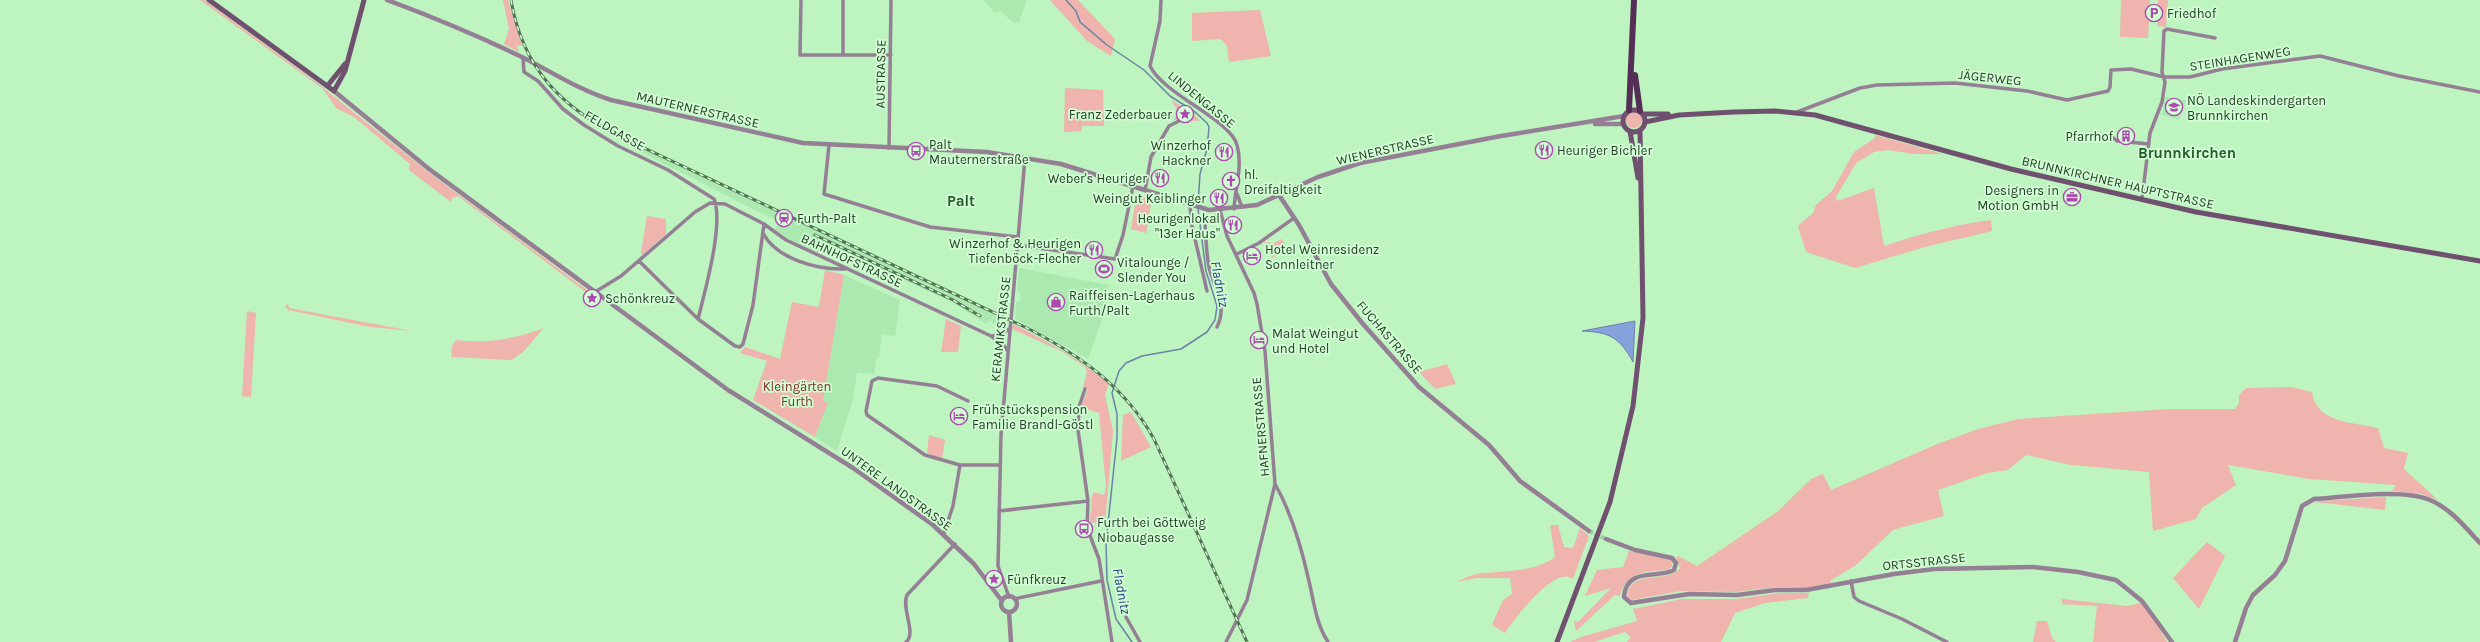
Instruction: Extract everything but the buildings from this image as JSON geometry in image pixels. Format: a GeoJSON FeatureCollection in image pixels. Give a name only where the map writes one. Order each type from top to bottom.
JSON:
{"type":"FeatureCollection","features":[{"type":"Feature","properties":{"kind":"main road"},"geometry":{"type":"LineString","coordinates":[[209,0],[334,91],[344,71],[349,56],[364,0]]}},
{"type":"Feature","properties":{"kind":"main road"},"geometry":{"type":"LineString","coordinates":[[1634,0],[1629,110],[1624,116],[1623,124],[1630,131],[1639,183]]}},
{"type":"Feature","properties":{"kind":"main road"},"geometry":{"type":"LineString","coordinates":[[1633,48],[1638,105],[1645,122]]}},
{"type":"Feature","properties":{"kind":"main road"},"geometry":{"type":"LineString","coordinates":[[328,86],[342,69],[349,56]]}},
{"type":"Feature","properties":{"kind":"main road"},"geometry":{"type":"LineString","coordinates":[[1629,110],[1679,115]]}},
{"type":"Feature","properties":{"kind":"main road","name":"BRUNNKIRCHNER HAUPTSTRASSE"},"geometry":{"type":"LineString","coordinates":[[1679,115],[1797,112],[1830,119],[2011,169],[2219,216],[2480,261]]}},
{"type":"Feature","properties":{"kind":"main road"},"geometry":{"type":"LineString","coordinates":[[1558,642],[1610,502],[1633,406],[1643,318],[1639,183],[1640,130],[1645,122],[1679,115]]}},
{"type":"Feature","properties":{"kind":"main road"},"geometry":{"type":"LineString","coordinates":[[1630,131],[1640,130]]}},
{"type":"Feature","properties":{"kind":"street","name":"MAUTERNERSTRASSE"},"geometry":{"type":"LineString","coordinates":[[387,0],[452,24],[523,58],[582,89],[611,100],[767,136],[829,145],[987,152],[1026,158]]}},
{"type":"Feature","properties":{"kind":"street"},"geometry":{"type":"LineString","coordinates":[[801,0],[800,55],[891,55]]}},
{"type":"Feature","properties":{"kind":"street"},"geometry":{"type":"LineString","coordinates":[[843,0],[843,55]]}},
{"type":"Feature","properties":{"kind":"street","name":"AUSTRASSE"},"geometry":{"type":"LineString","coordinates":[[889,148],[891,0]]}},
{"type":"Feature","properties":{"kind":"street","name":"LINDENGASSE"},"geometry":{"type":"LineString","coordinates":[[1161,0],[1160,21],[1150,66],[1179,96],[1211,117],[1237,143],[1239,155],[1234,209]]}},
{"type":"Feature","properties":{"kind":"street"},"geometry":{"type":"LineString","coordinates":[[2142,199],[2150,133],[2162,102],[2164,78],[2164,31],[2167,29],[2215,38]]}},
{"type":"Feature","properties":{"kind":"street","name":"STEINHAGENWEG"},"geometry":{"type":"LineString","coordinates":[[2164,78],[2190,77],[2222,68],[2320,56],[2399,76],[2480,92]]}},
{"type":"Feature","properties":{"kind":"street","name":"FELDGASSE"},"geometry":{"type":"LineString","coordinates":[[523,58],[524,72],[538,81],[575,119],[618,146],[668,170],[709,194],[715,202]]}},
{"type":"Feature","properties":{"kind":"street","name":"JÄGERWEG"},"geometry":{"type":"LineString","coordinates":[[1797,112],[1860,88],[1877,85],[1956,83],[2026,91],[2067,100],[2108,91],[2110,88],[2111,70],[2131,69],[2164,78]]}},
{"type":"Feature","properties":{"kind":"street","name":"UNTERE LANDSTRASSE"},"geometry":{"type":"LineString","coordinates":[[334,91],[429,169],[594,293],[728,390],[804,436],[853,468],[944,533],[955,544],[1002,601]]}},
{"type":"Feature","properties":{"kind":"street","name":"WIENERSTRASSE"},"geometry":{"type":"LineString","coordinates":[[1026,158],[1065,165],[1133,186],[1190,206],[1220,212],[1264,202],[1332,172],[1360,163],[1501,136],[1624,116]]}},
{"type":"Feature","properties":{"kind":"street"},"geometry":{"type":"LineString","coordinates":[[1145,190],[1151,157],[1170,126],[1179,121]]}},
{"type":"Feature","properties":{"kind":"street","name":"WIENERSTRASSE"},"geometry":{"type":"LineString","coordinates":[[1570,125],[1623,124]]}},
{"type":"Feature","properties":{"kind":"street"},"geometry":{"type":"LineString","coordinates":[[2110,135],[2117,141],[2149,144]]}},
{"type":"Feature","properties":{"kind":"street"},"geometry":{"type":"LineString","coordinates":[[829,145],[824,194],[930,226],[1018,237]]}},
{"type":"Feature","properties":{"kind":"street","name":"KERAMIKSTRASSE"},"geometry":{"type":"LineString","coordinates":[[1009,597],[999,571],[1000,465],[1007,350],[1026,158]]}},
{"type":"Feature","properties":{"kind":"street"},"geometry":{"type":"LineString","coordinates":[[1018,245],[1116,259],[1133,186]]}},
{"type":"Feature","properties":{"kind":"street","name":"LINDENGASSE"},"geometry":{"type":"LineString","coordinates":[[1236,192],[1242,207]]}},
{"type":"Feature","properties":{"kind":"street","name":"FUCHASTRASSE"},"geometry":{"type":"LineString","coordinates":[[1279,195],[1294,218],[1331,284],[1363,324],[1419,387],[1489,445],[1511,473],[1589,531]]}},
{"type":"Feature","properties":{"kind":"street"},"geometry":{"type":"LineString","coordinates":[[594,293],[605,288],[639,261],[695,212],[715,202],[712,254],[698,319]]}},
{"type":"Feature","properties":{"kind":"street","name":"BAHNHOFSTRASSE"},"geometry":{"type":"LineString","coordinates":[[715,202],[725,204],[764,224],[786,240],[991,336],[1004,344],[1007,350]]}},
{"type":"Feature","properties":{"kind":"street"},"geometry":{"type":"LineString","coordinates":[[1190,206],[1192,226],[1207,291]]}},
{"type":"Feature","properties":{"kind":"street"},"geometry":{"type":"LineString","coordinates":[[1217,327],[1220,321],[1221,303],[1208,264],[1205,222],[1220,212]]}},
{"type":"Feature","properties":{"kind":"street","name":"HAFNERSTRASSE"},"geometry":{"type":"LineString","coordinates":[[1220,212],[1257,304],[1264,351],[1275,484],[1247,600],[1226,642]]}},
{"type":"Feature","properties":{"kind":"street"},"geometry":{"type":"LineString","coordinates":[[1237,254],[1259,243],[1294,218]]}},
{"type":"Feature","properties":{"kind":"street"},"geometry":{"type":"LineString","coordinates":[[639,261],[698,319],[735,346],[740,347],[743,344],[753,305],[764,224]]}},
{"type":"Feature","properties":{"kind":"street"},"geometry":{"type":"LineString","coordinates":[[763,232],[766,240],[776,250],[802,262],[827,269],[846,269]]}},
{"type":"Feature","properties":{"kind":"street"},"geometry":{"type":"LineString","coordinates":[[991,336],[1002,334],[1009,328]]}},
{"type":"Feature","properties":{"kind":"street"},"geometry":{"type":"LineString","coordinates":[[968,401],[937,386],[878,378],[872,381],[866,411],[867,415],[925,455],[960,465],[1000,465]]}},
{"type":"Feature","properties":{"kind":"street"},"geometry":{"type":"LineString","coordinates":[[1085,390],[1079,407],[1078,430],[1088,501],[1087,528],[1097,552],[1112,642]]}},
{"type":"Feature","properties":{"kind":"street"},"geometry":{"type":"LineString","coordinates":[[944,533],[953,506],[960,465]]}},
{"type":"Feature","properties":{"kind":"street"},"geometry":{"type":"LineString","coordinates":[[1275,484],[1293,525],[1308,577],[1319,624],[1328,642]]}},
{"type":"Feature","properties":{"kind":"street"},"geometry":{"type":"LineString","coordinates":[[2235,642],[2246,608],[2253,595],[2275,575],[2285,561],[2302,506],[2307,501],[2314,499],[2392,494],[2408,495],[2430,500],[2446,510],[2480,544]]}},
{"type":"Feature","properties":{"kind":"street"},"geometry":{"type":"LineString","coordinates":[[999,511],[1088,501]]}},
{"type":"Feature","properties":{"kind":"street","name":"ORTSSTRASSE"},"geometry":{"type":"LineString","coordinates":[[1606,539],[1635,550],[1672,558],[1676,563],[1674,570],[1670,573],[1646,574],[1639,577],[1624,592],[1624,597],[1628,603],[1689,594],[1736,595],[1775,590],[1806,590],[1894,574],[1963,567],[2033,568],[2101,575],[2116,580],[2134,593],[2172,642]]}},
{"type":"Feature","properties":{"kind":"street"},"geometry":{"type":"LineString","coordinates":[[906,642],[910,633],[905,603],[907,595],[955,544]]}},
{"type":"Feature","properties":{"kind":"street"},"geometry":{"type":"LineString","coordinates":[[1851,581],[1854,597],[1859,601],[1902,619],[1947,642]]}},
{"type":"Feature","properties":{"kind":"street"},"geometry":{"type":"LineString","coordinates":[[1009,612],[1002,608],[1002,601],[1009,597],[1014,599],[1101,582]]}},
{"type":"Feature","properties":{"kind":"street"},"geometry":{"type":"LineString","coordinates":[[1009,612],[1016,607],[1014,599]]}},
{"type":"Feature","properties":{"kind":"street"},"geometry":{"type":"LineString","coordinates":[[1009,612],[1011,642]]}},
{"type":"Feature","properties":{"kind":"street"},"geometry":{"type":"LineString","coordinates":[[1126,617],[1140,642]]}},
{"type":"Feature","properties":{"kind":"shaded area"},"geometry":{"type":"Polygon","coordinates":[[[984,0],[1027,0],[1019,22],[1014,23],[1001,12],[994,12],[984,0]]]}},
{"type":"Feature","properties":{"kind":"shaded area","name":"NÖ Landeskindergarten Brunnkirchen"},"geometry":{"type":"Polygon","coordinates":[[[2165,97],[2186,100],[2179,120],[2162,115],[2165,97]]]}},
{"type":"Feature","properties":{"kind":"shaded area"},"geometry":{"type":"Polygon","coordinates":[[[623,136],[1008,317],[1006,327],[996,326],[990,320],[986,324],[952,302],[823,243],[818,253],[788,239],[775,229],[779,222],[633,148],[621,140],[623,136]]]}},
{"type":"Feature","properties":{"kind":"shaded area"},"geometry":{"type":"Polygon","coordinates":[[[1019,268],[1109,285],[1104,314],[1088,359],[1015,319],[1016,302],[1020,300],[1021,294],[1017,291],[1019,268]]]}},
{"type":"Feature","properties":{"kind":"shaded area"},"geometry":{"type":"Polygon","coordinates":[[[844,275],[900,300],[895,336],[882,334],[879,358],[876,358],[874,374],[857,373],[853,399],[837,451],[815,437],[828,402],[823,401],[844,275]]]}},
{"type":"Feature","properties":{"kind":"green space"},"geometry":{"type":"Polygon","coordinates":[[[200,0],[204,0],[316,82],[427,171],[587,290],[587,293],[458,196],[452,198],[451,202],[409,170],[410,164],[354,117],[336,108],[323,89],[200,0]]]}},
{"type":"Feature","properties":{"kind":"green space"},"geometry":{"type":"Polygon","coordinates":[[[503,0],[508,0],[522,46],[516,45],[519,52],[504,44],[509,29],[503,0]]]}},
{"type":"Feature","properties":{"kind":"green space"},"geometry":{"type":"Polygon","coordinates":[[[1050,0],[1078,0],[1115,39],[1111,56],[1087,41],[1050,0]]]}},
{"type":"Feature","properties":{"kind":"green space"},"geometry":{"type":"Polygon","coordinates":[[[2121,0],[2150,0],[2148,38],[2120,37],[2121,0]]]}},
{"type":"Feature","properties":{"kind":"green space"},"geometry":{"type":"Polygon","coordinates":[[[2158,0],[2168,0],[2166,27],[2157,26],[2158,0]]]}},
{"type":"Feature","properties":{"kind":"green space"},"geometry":{"type":"Polygon","coordinates":[[[1260,10],[1271,56],[1229,62],[1227,46],[1221,39],[1192,41],[1192,13],[1260,10]]]}},
{"type":"Feature","properties":{"kind":"green space"},"geometry":{"type":"Polygon","coordinates":[[[1065,88],[1103,90],[1104,126],[1082,126],[1082,131],[1064,132],[1065,88]]]}},
{"type":"Feature","properties":{"kind":"green space"},"geometry":{"type":"Polygon","coordinates":[[[1171,100],[1193,113],[1200,121],[1174,120],[1178,111],[1171,100]]]}},
{"type":"Feature","properties":{"kind":"green space"},"geometry":{"type":"Polygon","coordinates":[[[1634,112],[1640,114],[1642,120],[1640,126],[1634,128],[1628,126],[1626,120],[1628,114],[1634,112]]]}},
{"type":"Feature","properties":{"kind":"green space"},"geometry":{"type":"Polygon","coordinates":[[[1875,135],[1943,154],[1914,154],[1888,150],[1874,152],[1856,163],[1836,197],[1837,201],[1874,188],[1884,246],[1937,230],[1991,220],[1992,231],[1925,247],[1855,268],[1806,252],[1798,226],[1813,213],[1816,205],[1832,191],[1854,152],[1875,138],[1875,135]]]}},
{"type":"Feature","properties":{"kind":"green space"},"geometry":{"type":"Polygon","coordinates":[[[1137,193],[1145,198],[1146,195],[1152,197],[1146,233],[1131,229],[1137,193]]]}},
{"type":"Feature","properties":{"kind":"green space"},"geometry":{"type":"Polygon","coordinates":[[[647,216],[666,219],[666,234],[642,255],[641,253],[647,216]]]}},
{"type":"Feature","properties":{"kind":"green space"},"geometry":{"type":"Polygon","coordinates":[[[1282,239],[1288,249],[1272,258],[1264,242],[1274,243],[1282,239]]]}},
{"type":"Feature","properties":{"kind":"green space","name":"Kleingärten Furth"},"geometry":{"type":"Polygon","coordinates":[[[825,270],[844,275],[823,401],[828,402],[815,437],[753,400],[767,361],[740,353],[745,347],[780,359],[792,302],[819,307],[825,270]]]}},
{"type":"Feature","properties":{"kind":"green space"},"geometry":{"type":"Polygon","coordinates":[[[288,303],[289,308],[412,331],[370,327],[288,310],[285,306],[288,303]]]}},
{"type":"Feature","properties":{"kind":"green space"},"geometry":{"type":"Polygon","coordinates":[[[247,311],[256,313],[251,397],[242,396],[247,311]]]}},
{"type":"Feature","properties":{"kind":"green space"},"geometry":{"type":"Polygon","coordinates":[[[946,319],[961,326],[958,352],[941,352],[946,319]]]}},
{"type":"Feature","properties":{"kind":"green space"},"geometry":{"type":"Polygon","coordinates":[[[1013,324],[1063,351],[1087,366],[1109,384],[1105,395],[1113,431],[1105,524],[1090,522],[1092,496],[1094,492],[1104,495],[1106,486],[1099,413],[1081,407],[1088,389],[1083,387],[1087,372],[1085,367],[1061,351],[1012,329],[1013,324]]]}},
{"type":"Feature","properties":{"kind":"green space"},"geometry":{"type":"Polygon","coordinates":[[[544,328],[524,351],[512,360],[451,357],[452,346],[456,340],[500,340],[544,328]]]}},
{"type":"Feature","properties":{"kind":"green space"},"geometry":{"type":"Polygon","coordinates":[[[1447,364],[1456,384],[1435,389],[1419,372],[1447,364]]]}},
{"type":"Feature","properties":{"kind":"green space"},"geometry":{"type":"Polygon","coordinates":[[[2291,387],[2312,392],[2315,402],[2320,410],[2328,415],[2347,422],[2378,428],[2384,448],[2408,453],[2404,469],[2438,500],[2421,494],[2392,491],[2396,485],[2309,479],[2228,465],[2236,485],[2202,508],[2196,519],[2153,531],[2149,472],[2071,465],[2026,455],[2008,470],[1987,473],[1938,490],[1944,516],[1893,530],[1855,566],[1831,580],[1831,583],[1805,588],[1775,587],[1736,592],[1681,591],[1632,600],[1628,597],[1630,588],[1634,582],[1642,579],[1675,573],[1680,568],[1676,557],[1678,556],[1697,566],[1777,512],[1811,479],[1823,474],[1831,490],[1935,445],[1978,429],[2018,419],[2170,409],[2235,409],[2239,403],[2239,395],[2246,388],[2291,387]]]}},
{"type":"Feature","properties":{"kind":"green space"},"geometry":{"type":"Polygon","coordinates":[[[1131,412],[1151,447],[1121,461],[1123,415],[1131,412]]]}},
{"type":"Feature","properties":{"kind":"green space"},"geometry":{"type":"Polygon","coordinates":[[[929,435],[945,440],[942,459],[927,453],[929,435]]]}},
{"type":"Feature","properties":{"kind":"green space"},"geometry":{"type":"Polygon","coordinates":[[[2386,497],[2385,510],[2314,502],[2320,501],[2386,497]]]}},
{"type":"Feature","properties":{"kind":"green space"},"geometry":{"type":"Polygon","coordinates":[[[1550,525],[1558,525],[1564,547],[1573,548],[1580,528],[1589,536],[1573,579],[1566,576],[1556,579],[1546,586],[1526,606],[1505,633],[1492,625],[1503,600],[1512,594],[1510,578],[1476,578],[1457,582],[1474,575],[1518,570],[1547,562],[1555,557],[1550,525]]]}},
{"type":"Feature","properties":{"kind":"green space"},"geometry":{"type":"Polygon","coordinates":[[[2207,542],[2225,556],[2199,609],[2173,578],[2207,542]]]}},
{"type":"Feature","properties":{"kind":"green space"},"geometry":{"type":"Polygon","coordinates":[[[1629,551],[1671,560],[1672,566],[1669,570],[1646,572],[1632,577],[1623,588],[1620,596],[1615,595],[1576,631],[1574,621],[1578,622],[1611,588],[1585,596],[1597,570],[1623,567],[1629,551]]]}},
{"type":"Feature","properties":{"kind":"green space"},"geometry":{"type":"Polygon","coordinates":[[[1780,593],[1809,593],[1808,598],[1765,603],[1735,613],[1721,642],[1627,642],[1631,637],[1625,632],[1594,642],[1570,642],[1581,637],[1637,621],[1633,609],[1682,599],[1736,599],[1780,593]]]}},
{"type":"Feature","properties":{"kind":"green space"},"geometry":{"type":"Polygon","coordinates":[[[2062,599],[2127,606],[2141,603],[2158,626],[2167,642],[2093,642],[2097,606],[2062,604],[2062,599]]]}},
{"type":"Feature","properties":{"kind":"green space"},"geometry":{"type":"Polygon","coordinates":[[[2037,621],[2047,621],[2052,638],[2056,642],[2033,642],[2037,621]]]}},
{"type":"Feature","properties":{"kind":"water"},"geometry":{"type":"Polygon","coordinates":[[[1635,321],[1633,362],[1619,342],[1613,338],[1600,333],[1582,331],[1635,321]]]}},
{"type":"Feature","properties":{"kind":"waterway","name":"Fladnitz"},"geometry":{"type":"LineString","coordinates":[[1066,0],[1076,11],[1080,22],[1107,45],[1144,70],[1170,96],[1195,112],[1207,123],[1209,127],[1207,149],[1200,174],[1198,205]]}},
{"type":"Feature","properties":{"kind":"waterway","name":"Fladnitz"},"geometry":{"type":"LineString","coordinates":[[1132,642],[1116,619],[1107,580],[1106,543],[1117,438],[1117,414],[1112,393],[1119,371],[1126,363],[1142,356],[1181,349],[1207,332],[1215,320],[1217,306],[1206,271],[1198,209]]}},
{"type":"Feature","properties":{"kind":"tunnel"},"geometry":{"type":"LineString","coordinates":[[1589,531],[1606,539]]}},
{"type":"Feature","properties":{"kind":"railway"},"geometry":{"type":"LineString","coordinates":[[511,0],[517,25],[525,47],[536,67],[549,84],[565,100],[603,127],[625,139],[1031,330],[1068,351],[1101,375],[1130,404],[1154,439],[1247,642]]}},
{"type":"Feature","properties":{"kind":"railway"},"geometry":{"type":"LineString","coordinates":[[815,235],[953,300],[980,316]]}},
{"type":"Feature","properties":{"kind":"place","name":"Friedhof"},"geometry":{"type":"Point","coordinates":[2154,13]}},
{"type":"Feature","properties":{"kind":"place","name":"NÖ Landeskindergarten Brunnkirchen"},"geometry":{"type":"Point","coordinates":[2174,107]}},
{"type":"Feature","properties":{"kind":"place","name":"Franz Zederbauer"},"geometry":{"type":"Point","coordinates":[1185,114]}},
{"type":"Feature","properties":{"kind":"place","name":"Pfarrhof"},"geometry":{"type":"Point","coordinates":[2126,136]}},
{"type":"Feature","properties":{"kind":"place","name":"Heuriger Bichler"},"geometry":{"type":"Point","coordinates":[1544,150]}},
{"type":"Feature","properties":{"kind":"place","name":"Palt Mauternerstraße"},"geometry":{"type":"Point","coordinates":[916,151]}},
{"type":"Feature","properties":{"kind":"place","name":"Winzerhof Hackner"},"geometry":{"type":"Point","coordinates":[1224,152]}},
{"type":"Feature","properties":{"kind":"place","name":"Weber's Heuriger"},"geometry":{"type":"Point","coordinates":[1160,178]}},
{"type":"Feature","properties":{"kind":"place","name":"hl. Dreifaltigkeit"},"geometry":{"type":"Point","coordinates":[1231,181]}},
{"type":"Feature","properties":{"kind":"place","name":"Designers in Motion GmbH"},"geometry":{"type":"Point","coordinates":[2072,197]}},
{"type":"Feature","properties":{"kind":"place","name":"Weingut Keiblinger"},"geometry":{"type":"Point","coordinates":[1219,198]}},
{"type":"Feature","properties":{"kind":"place","name":"Furth-Palt"},"geometry":{"type":"Point","coordinates":[784,218]}},
{"type":"Feature","properties":{"kind":"place","name":"Heurigenlokal \"13er Haus\""},"geometry":{"type":"Point","coordinates":[1233,225]}},
{"type":"Feature","properties":{"kind":"place","name":"Winzerhof & Heurigen Tiefenböck-Flecher"},"geometry":{"type":"Point","coordinates":[1094,250]}},
{"type":"Feature","properties":{"kind":"place","name":"Hotel Weinresidenz Sonnleitner"},"geometry":{"type":"Point","coordinates":[1252,256]}},
{"type":"Feature","properties":{"kind":"place","name":"Vitalounge / Slender You"},"geometry":{"type":"Point","coordinates":[1104,269]}},
{"type":"Feature","properties":{"kind":"place","name":"Schönkreuz"},"geometry":{"type":"Point","coordinates":[592,298]}},
{"type":"Feature","properties":{"kind":"place","name":"Raiffeisen-Lagerhaus Furth/Palt"},"geometry":{"type":"Point","coordinates":[1056,302]}},
{"type":"Feature","properties":{"kind":"place","name":"Malat Weingut und Hotel"},"geometry":{"type":"Point","coordinates":[1259,340]}},
{"type":"Feature","properties":{"kind":"place","name":"Frühstückspension Familie Brandl-Göstl"},"geometry":{"type":"Point","coordinates":[959,416]}},
{"type":"Feature","properties":{"kind":"place","name":"Furth bei Göttweig Niobaugasse"},"geometry":{"type":"Point","coordinates":[1084,529]}},
{"type":"Feature","properties":{"kind":"place","name":"Fünfkreuz"},"geometry":{"type":"Point","coordinates":[994,579]}},
{"type":"Feature","properties":{"kind":"district","name":"Brunnkirchen"},"geometry":{"type":"Point","coordinates":[2187,153]}},
{"type":"Feature","properties":{"kind":"district","name":"Palt"},"geometry":{"type":"Point","coordinates":[961,201]}}]}
